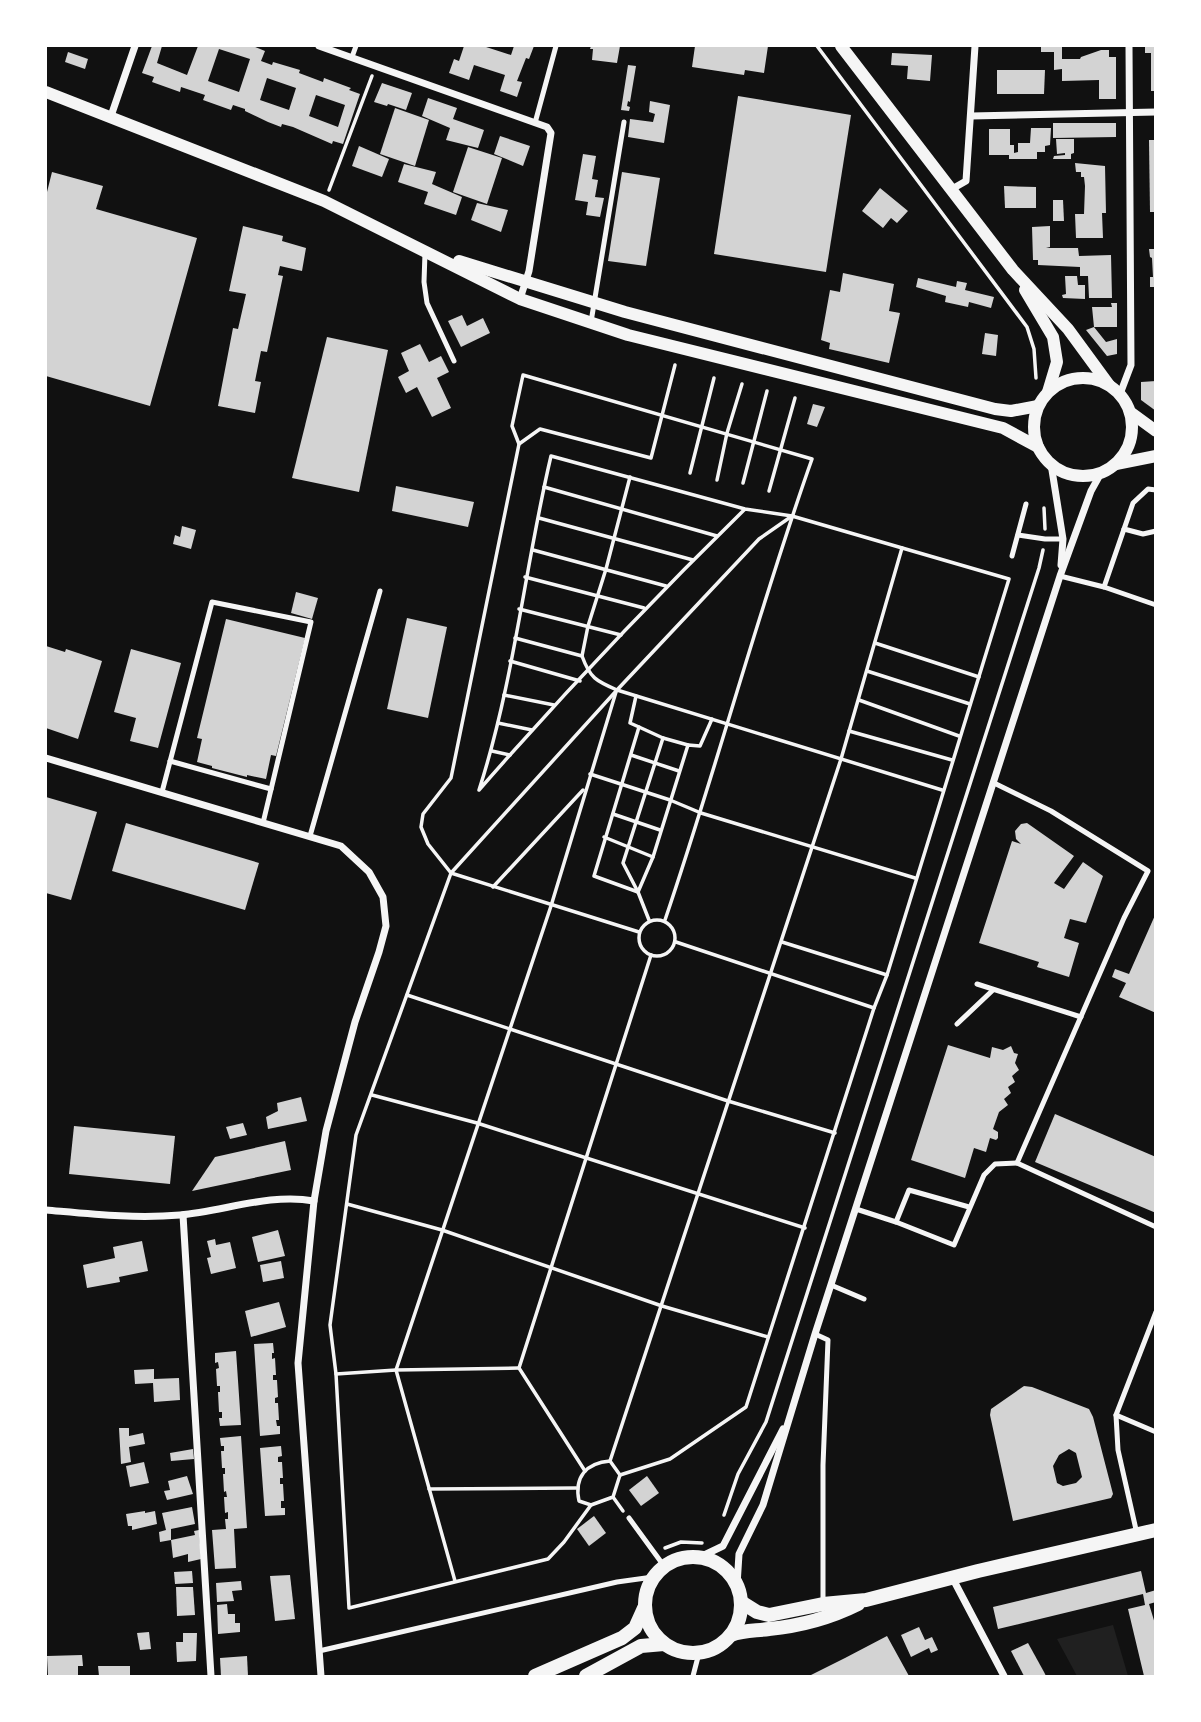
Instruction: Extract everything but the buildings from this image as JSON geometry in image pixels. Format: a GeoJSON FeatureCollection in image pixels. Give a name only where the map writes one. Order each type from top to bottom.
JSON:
{"type":"FeatureCollection","features":[{"type":"Feature","properties":{"kind":"main road"},"geometry":{"type":"LineString","coordinates":[[741,1602],[757,1612],[769,1615],[823,1604],[866,1600],[978,1571],[1155,1532]]}},
{"type":"Feature","properties":{"kind":"main road"},"geometry":{"type":"LineString","coordinates":[[534,1676],[622,1638],[635,1628],[659,1560],[675,1559],[703,1550],[728,1572],[737,1585],[741,1614],[732,1634],[722,1644],[699,1653],[675,1650],[664,1644],[647,1622],[644,1608]]}},
{"type":"Feature","properties":{"kind":"main road"},"geometry":{"type":"LineString","coordinates":[[732,1634],[798,1625],[836,1615],[866,1600]]}},
{"type":"Feature","properties":{"kind":"main road"},"geometry":{"type":"LineString","coordinates":[[586,1676],[641,1646],[664,1644]]}},
{"type":"Feature","properties":{"kind":"street"},"geometry":{"type":"LineString","coordinates":[[111,116],[135,46]]}},
{"type":"Feature","properties":{"kind":"street"},"geometry":{"type":"LineString","coordinates":[[319,46],[547,127],[551,133],[529,271],[520,299]]}},
{"type":"Feature","properties":{"kind":"street"},"geometry":{"type":"LineString","coordinates":[[737,1585],[739,1554],[763,1505],[815,1334],[1060,576],[1091,491],[1101,473],[1125,453],[1132,426],[1130,412],[1120,394],[1109,385],[1068,329],[1013,270],[841,46]]}},
{"type":"Feature","properties":{"kind":"street"},"geometry":{"type":"LineString","coordinates":[[952,190],[965,181],[975,46]]}},
{"type":"Feature","properties":{"kind":"street"},"geometry":{"type":"LineString","coordinates":[[1120,394],[1131,365],[1129,46]]}},
{"type":"Feature","properties":{"kind":"street"},"geometry":{"type":"LineString","coordinates":[[46,92],[324,201],[520,299],[628,335],[1003,428],[1038,447]]}},
{"type":"Feature","properties":{"kind":"street"},"geometry":{"type":"LineString","coordinates":[[971,116],[1156,112]]}},
{"type":"Feature","properties":{"kind":"street"},"geometry":{"type":"LineString","coordinates":[[426,250],[596,303],[995,409],[1011,411],[1038,406]]}},
{"type":"Feature","properties":{"kind":"street"},"geometry":{"type":"LineString","coordinates":[[1013,270],[1053,337],[1057,362],[1048,392]]}},
{"type":"Feature","properties":{"kind":"street"},"geometry":{"type":"LineString","coordinates":[[697,352],[702,332]]}},
{"type":"Feature","properties":{"kind":"street"},"geometry":{"type":"LineString","coordinates":[[1101,473],[1074,475],[1051,464],[1038,447],[1034,419],[1038,406],[1048,392],[1061,382],[1077,378],[1093,379],[1109,385]]}},
{"type":"Feature","properties":{"kind":"street"},"geometry":{"type":"LineString","coordinates":[[1130,412],[1156,431]]}},
{"type":"Feature","properties":{"kind":"street"},"geometry":{"type":"LineString","coordinates":[[1115,464],[1150,455],[1156,456]]}},
{"type":"Feature","properties":{"kind":"street"},"geometry":{"type":"LineString","coordinates":[[1051,464],[1063,538],[1060,576]]}},
{"type":"Feature","properties":{"kind":"street"},"geometry":{"type":"LineString","coordinates":[[46,758],[341,846],[369,872],[383,897],[386,926],[355,1022],[326,1130],[314,1201],[298,1363],[321,1676]]}},
{"type":"Feature","properties":{"kind":"street"},"geometry":{"type":"LineString","coordinates":[[46,1210],[132,1218],[183,1215],[294,1197],[314,1201]]}},
{"type":"Feature","properties":{"kind":"street"},"geometry":{"type":"LineString","coordinates":[[183,1215],[211,1676]]}},
{"type":"Feature","properties":{"kind":"street"},"geometry":{"type":"LineString","coordinates":[[703,1550],[723,1546],[793,1410]]}},
{"type":"Feature","properties":{"kind":"street"},"geometry":{"type":"LineString","coordinates":[[953,1579],[1004,1676]]}},
{"type":"Feature","properties":{"kind":"lane"},"geometry":{"type":"LineString","coordinates":[[352,57],[356,46]]}},
{"type":"Feature","properties":{"kind":"lane"},"geometry":{"type":"LineString","coordinates":[[536,123],[556,46]]}},
{"type":"Feature","properties":{"kind":"lane"},"geometry":{"type":"LineString","coordinates":[[591,323],[624,121]]}},
{"type":"Feature","properties":{"kind":"lane"},"geometry":{"type":"LineString","coordinates":[[426,250],[424,282],[427,303],[454,361]]}},
{"type":"Feature","properties":{"kind":"lane"},"geometry":{"type":"LineString","coordinates":[[1104,587],[1133,503],[1148,489],[1156,490]]}},
{"type":"Feature","properties":{"kind":"lane"},"geometry":{"type":"LineString","coordinates":[[1012,556],[1026,504]]}},
{"type":"Feature","properties":{"kind":"lane"},"geometry":{"type":"LineString","coordinates":[[1124,529],[1143,534],[1156,531]]}},
{"type":"Feature","properties":{"kind":"lane"},"geometry":{"type":"LineString","coordinates":[[1018,535],[1045,539],[1063,538]]}},
{"type":"Feature","properties":{"kind":"lane"},"geometry":{"type":"LineString","coordinates":[[1060,576],[1104,587],[1156,605]]}},
{"type":"Feature","properties":{"kind":"lane"},"geometry":{"type":"LineString","coordinates":[[310,836],[380,591]]}},
{"type":"Feature","properties":{"kind":"lane"},"geometry":{"type":"LineString","coordinates":[[162,792],[212,602],[311,622],[263,823]]}},
{"type":"Feature","properties":{"kind":"lane"},"geometry":{"type":"LineString","coordinates":[[170,761],[271,789]]}},
{"type":"Feature","properties":{"kind":"lane"},"geometry":{"type":"LineString","coordinates":[[994,783],[1051,811],[1148,871],[1124,918],[1017,1163]]}},
{"type":"Feature","properties":{"kind":"lane"},"geometry":{"type":"LineString","coordinates":[[977,984],[1080,1017]]}},
{"type":"Feature","properties":{"kind":"lane"},"geometry":{"type":"LineString","coordinates":[[957,1024],[993,990]]}},
{"type":"Feature","properties":{"kind":"lane"},"geometry":{"type":"LineString","coordinates":[[856,1209],[954,1245],[984,1175],[995,1164],[1017,1163],[1156,1227]]}},
{"type":"Feature","properties":{"kind":"lane"},"geometry":{"type":"LineString","coordinates":[[896,1222],[909,1190],[969,1207]]}},
{"type":"Feature","properties":{"kind":"lane"},"geometry":{"type":"LineString","coordinates":[[831,1285],[864,1300]]}},
{"type":"Feature","properties":{"kind":"lane"},"geometry":{"type":"LineString","coordinates":[[1138,1535],[1118,1450],[1116,1415],[1156,1312]]}},
{"type":"Feature","properties":{"kind":"lane"},"geometry":{"type":"LineString","coordinates":[[815,1334],[828,1340],[823,1465],[823,1604]]}},
{"type":"Feature","properties":{"kind":"lane"},"geometry":{"type":"LineString","coordinates":[[1116,1415],[1156,1432]]}},
{"type":"Feature","properties":{"kind":"lane"},"geometry":{"type":"LineString","coordinates":[[629,1518],[659,1560]]}},
{"type":"Feature","properties":{"kind":"lane"},"geometry":{"type":"LineString","coordinates":[[319,1651],[617,1582],[653,1577]]}},
{"type":"Feature","properties":{"kind":"lane"},"geometry":{"type":"LineString","coordinates":[[693,1676],[699,1653]]}},
{"type":"Feature","properties":{"kind":"path"},"geometry":{"type":"LineString","coordinates":[[817,46],[1027,327],[1034,349],[1038,406]]}},
{"type":"Feature","properties":{"kind":"path"},"geometry":{"type":"LineString","coordinates":[[324,201],[376,66]]}},
{"type":"Feature","properties":{"kind":"path"},"geometry":{"type":"LineString","coordinates":[[519,444],[540,429],[651,458],[675,365]]}},
{"type":"Feature","properties":{"kind":"path"},"geometry":{"type":"LineString","coordinates":[[639,932],[451,873],[428,844],[421,827],[423,814],[451,778],[519,444],[512,425],[523,375],[812,459],[665,920]]}},
{"type":"Feature","properties":{"kind":"path"},"geometry":{"type":"LineString","coordinates":[[690,473],[714,379]]}},
{"type":"Feature","properties":{"kind":"path"},"geometry":{"type":"LineString","coordinates":[[718,480],[727,433],[742,384]]}},
{"type":"Feature","properties":{"kind":"path"},"geometry":{"type":"LineString","coordinates":[[743,484],[767,391]]}},
{"type":"Feature","properties":{"kind":"path"},"geometry":{"type":"LineString","coordinates":[[769,491],[795,398]]}},
{"type":"Feature","properties":{"kind":"path"},"geometry":{"type":"LineString","coordinates":[[620,1475],[670,1459],[746,1407],[874,1008],[887,975],[1009,579],[792,516],[745,509],[551,456],[492,751],[479,790],[644,608],[745,509]]}},
{"type":"Feature","properties":{"kind":"path"},"geometry":{"type":"LineString","coordinates":[[630,477],[588,626],[582,656],[588,672],[597,681],[617,690],[942,790]]}},
{"type":"Feature","properties":{"kind":"path"},"geometry":{"type":"LineString","coordinates":[[544,487],[718,536]]}},
{"type":"Feature","properties":{"kind":"path"},"geometry":{"type":"LineString","coordinates":[[720,1525],[738,1474],[766,1422],[1040,568],[1045,539],[1044,498]]}},
{"type":"Feature","properties":{"kind":"path"},"geometry":{"type":"LineString","coordinates":[[613,1497],[591,1505],[548,1559],[349,1608],[330,1325],[356,1135],[451,873],[617,690],[759,540],[792,516]]}},
{"type":"Feature","properties":{"kind":"path"},"geometry":{"type":"LineString","coordinates":[[539,518],[693,560]]}},
{"type":"Feature","properties":{"kind":"path"},"geometry":{"type":"LineString","coordinates":[[610,1461],[841,759],[902,548]]}},
{"type":"Feature","properties":{"kind":"path"},"geometry":{"type":"LineString","coordinates":[[533,550],[667,586]]}},
{"type":"Feature","properties":{"kind":"path"},"geometry":{"type":"LineString","coordinates":[[525,577],[644,608]]}},
{"type":"Feature","properties":{"kind":"path"},"geometry":{"type":"LineString","coordinates":[[519,609],[621,635]]}},
{"type":"Feature","properties":{"kind":"path"},"geometry":{"type":"LineString","coordinates":[[514,638],[582,656]]}},
{"type":"Feature","properties":{"kind":"path"},"geometry":{"type":"LineString","coordinates":[[875,643],[979,677]]}},
{"type":"Feature","properties":{"kind":"path"},"geometry":{"type":"LineString","coordinates":[[510,661],[580,681]]}},
{"type":"Feature","properties":{"kind":"path"},"geometry":{"type":"LineString","coordinates":[[867,671],[970,704]]}},
{"type":"Feature","properties":{"kind":"path"},"geometry":{"type":"LineString","coordinates":[[455,1581],[396,1370],[551,906],[617,690]]}},
{"type":"Feature","properties":{"kind":"path"},"geometry":{"type":"LineString","coordinates":[[504,695],[554,705]]}},
{"type":"Feature","properties":{"kind":"path"},"geometry":{"type":"LineString","coordinates":[[636,696],[630,723],[663,738],[700,746],[712,719]]}},
{"type":"Feature","properties":{"kind":"path"},"geometry":{"type":"LineString","coordinates":[[859,700],[960,736]]}},
{"type":"Feature","properties":{"kind":"path"},"geometry":{"type":"LineString","coordinates":[[498,723],[532,730]]}},
{"type":"Feature","properties":{"kind":"path"},"geometry":{"type":"LineString","coordinates":[[639,727],[594,876],[639,892]]}},
{"type":"Feature","properties":{"kind":"path"},"geometry":{"type":"LineString","coordinates":[[849,731],[952,760]]}},
{"type":"Feature","properties":{"kind":"path"},"geometry":{"type":"LineString","coordinates":[[649,920],[639,892],[623,863],[663,738]]}},
{"type":"Feature","properties":{"kind":"path"},"geometry":{"type":"LineString","coordinates":[[639,892],[653,857],[688,745]]}},
{"type":"Feature","properties":{"kind":"path"},"geometry":{"type":"LineString","coordinates":[[492,751],[510,755]]}},
{"type":"Feature","properties":{"kind":"path"},"geometry":{"type":"LineString","coordinates":[[631,755],[680,771]]}},
{"type":"Feature","properties":{"kind":"path"},"geometry":{"type":"LineString","coordinates":[[590,774],[701,813],[915,878]]}},
{"type":"Feature","properties":{"kind":"path"},"geometry":{"type":"LineString","coordinates":[[493,887],[585,789]]}},
{"type":"Feature","properties":{"kind":"path"},"geometry":{"type":"LineString","coordinates":[[613,814],[660,830]]}},
{"type":"Feature","properties":{"kind":"path"},"geometry":{"type":"LineString","coordinates":[[604,837],[653,857]]}},
{"type":"Feature","properties":{"kind":"path"},"geometry":{"type":"LineString","coordinates":[[649,920],[665,920],[675,930],[676,942],[666,955],[650,955],[640,946],[639,932],[649,920]]}},
{"type":"Feature","properties":{"kind":"path"},"geometry":{"type":"LineString","coordinates":[[676,942],[874,1008]]}},
{"type":"Feature","properties":{"kind":"path"},"geometry":{"type":"LineString","coordinates":[[782,942],[887,975]]}},
{"type":"Feature","properties":{"kind":"path"},"geometry":{"type":"LineString","coordinates":[[585,1471],[519,1368],[650,955]]}},
{"type":"Feature","properties":{"kind":"path"},"geometry":{"type":"LineString","coordinates":[[407,995],[728,1101],[835,1133]]}},
{"type":"Feature","properties":{"kind":"path"},"geometry":{"type":"LineString","coordinates":[[372,1094],[587,1158],[805,1228]]}},
{"type":"Feature","properties":{"kind":"path"},"geometry":{"type":"LineString","coordinates":[[347,1204],[442,1230],[662,1306],[768,1337]]}},
{"type":"Feature","properties":{"kind":"path"},"geometry":{"type":"LineString","coordinates":[[335,1374],[519,1368]]}},
{"type":"Feature","properties":{"kind":"path"},"geometry":{"type":"LineString","coordinates":[[591,1505],[579,1501],[576,1488],[585,1471],[597,1462],[610,1461]]}},
{"type":"Feature","properties":{"kind":"path"},"geometry":{"type":"LineString","coordinates":[[610,1461],[620,1475]]}},
{"type":"Feature","properties":{"kind":"path"},"geometry":{"type":"LineString","coordinates":[[613,1497],[620,1475]]}},
{"type":"Feature","properties":{"kind":"path"},"geometry":{"type":"LineString","coordinates":[[429,1489],[576,1488]]}},
{"type":"Feature","properties":{"kind":"path"},"geometry":{"type":"LineString","coordinates":[[613,1497],[629,1518]]}},
{"type":"Feature","properties":{"kind":"path"},"geometry":{"type":"LineString","coordinates":[[659,1560],[681,1542],[703,1550]]}},
{"type":"Feature","properties":{"kind":"shaded area"},"geometry":{"type":"Polygon","coordinates":[[[1113,1625],[1128,1676],[1077,1676],[1057,1639],[1113,1625]]]}}]}
